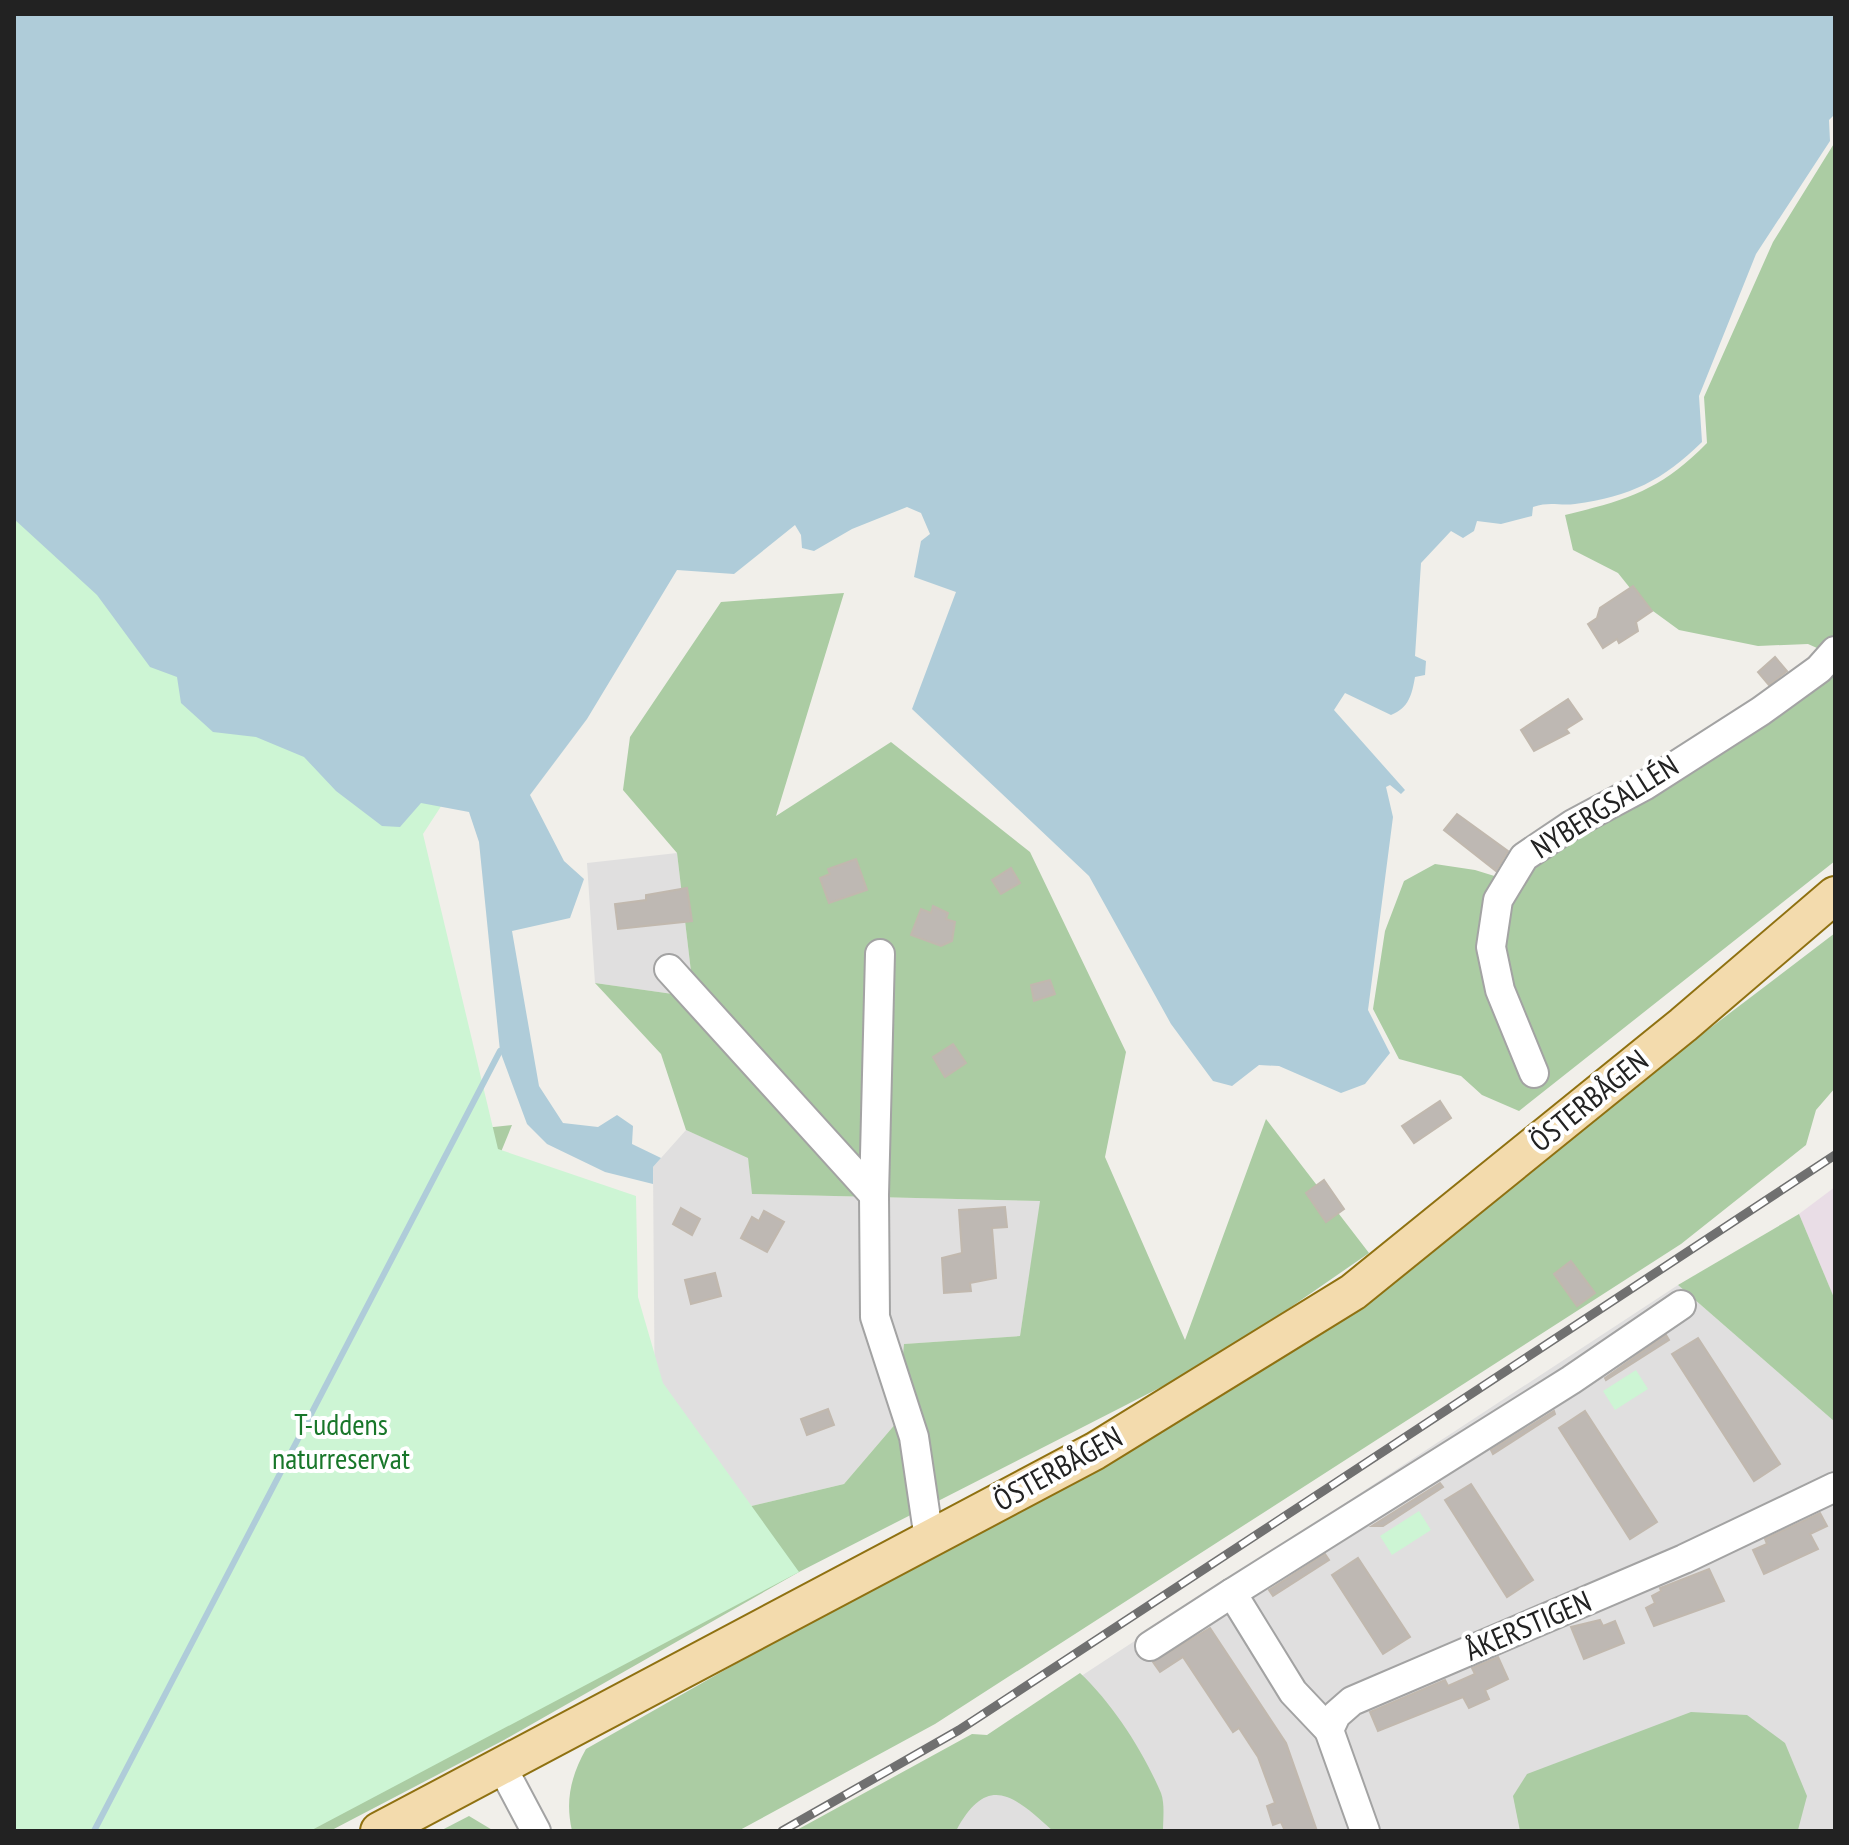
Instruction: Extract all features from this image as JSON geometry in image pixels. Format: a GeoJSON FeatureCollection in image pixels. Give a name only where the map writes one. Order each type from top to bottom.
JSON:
{"type":"FeatureCollection","features":[{"type":"Feature","properties":{"kind":"main road","name":"ÖSTERBÅGEN"},"geometry":{"type":"LineString","coordinates":[[379,1831],[1095,1451],[1353,1292],[1683,1025],[1835,895]]}},
{"type":"Feature","properties":{"kind":"main road","name":"ÖSTERBÅGEN"},"geometry":{"type":"LineString","coordinates":[[1683,1025],[1835,917]]}},
{"type":"Feature","properties":{"kind":"street","name":"NYBERGSALLÉN"},"geometry":{"type":"LineString","coordinates":[[1534,1073],[1500,990],[1491,947],[1498,900],[1524,857],[1573,824],[1644,786],[1761,711],[1819,669],[1835,651]]}},
{"type":"Feature","properties":{"kind":"street"},"geometry":{"type":"LineString","coordinates":[[880,954],[874,1195],[875,1317],[914,1437],[929,1539]]}},
{"type":"Feature","properties":{"kind":"street"},"geometry":{"type":"LineString","coordinates":[[669,969],[874,1195]]}},
{"type":"Feature","properties":{"kind":"street"},"geometry":{"type":"LineString","coordinates":[[1150,1646],[1571,1380],[1681,1305]]}},
{"type":"Feature","properties":{"kind":"street","name":"ÅKERSTIGEN"},"geometry":{"type":"LineString","coordinates":[[1329,1730],[1336,1715],[1352,1701],[1684,1559],[1835,1487]]}},
{"type":"Feature","properties":{"kind":"street"},"geometry":{"type":"LineString","coordinates":[[1232,1593],[1293,1692],[1329,1730],[1365,1831]]}},
{"type":"Feature","properties":{"kind":"street"},"geometry":{"type":"LineString","coordinates":[[502,1767],[536,1831]]}},
{"type":"Feature","properties":{"kind":"shaded area"},"geometry":{"type":"Polygon","coordinates":[[[677,853],[694,997],[595,983],[587,863],[677,853]]]}},
{"type":"Feature","properties":{"kind":"shaded area"},"geometry":{"type":"Polygon","coordinates":[[[686,1130],[748,1157],[753,1194],[1041,1201],[1020,1336],[905,1344],[897,1422],[844,1484],[722,1513],[655,1431],[653,1167],[686,1130]]]}},
{"type":"Feature","properties":{"kind":"shaded area"},"geometry":{"type":"Polygon","coordinates":[[[1835,1187],[1835,1300],[1799,1214],[1835,1187]]]}},
{"type":"Feature","properties":{"kind":"shaded area"},"geometry":{"type":"Polygon","coordinates":[[[1678,1285],[1835,1422],[1835,1831],[796,1831],[973,1747],[1678,1285]]]}},
{"type":"Feature","properties":{"kind":"green space","name":"T-uddens naturreservat"},"geometry":{"type":"Polygon","coordinates":[[[14,14],[477,751],[423,834],[498,1149],[636,1196],[638,1297],[663,1383],[799,1572],[310,1831],[14,1831],[14,14]]]}},
{"type":"Feature","properties":{"kind":"green space"},"geometry":{"type":"Polygon","coordinates":[[[1835,142],[1835,656],[1808,644],[1758,646],[1679,630],[1642,603],[1618,573],[1573,550],[1565,515],[1642,491],[1674,472],[1707,443],[1704,397],[1773,242],[1835,142]]]}},
{"type":"Feature","properties":{"kind":"green space"},"geometry":{"type":"Polygon","coordinates":[[[14,519],[418,1135],[512,1125],[430,1325],[722,1513],[844,1484],[897,1422],[904,1344],[1020,1336],[1040,1201],[752,1194],[748,1158],[686,1130],[661,1054],[595,983],[694,997],[677,853],[623,790],[630,737],[721,602],[844,593],[776,816],[891,742],[1030,852],[1126,1052],[1105,1157],[1185,1340],[1266,1119],[1369,1253],[1216,1359],[799,1572],[504,1740],[330,1831],[14,1831],[14,519]]]}},
{"type":"Feature","properties":{"kind":"green space"},"geometry":{"type":"Polygon","coordinates":[[[1835,667],[1835,861],[1519,1111],[1482,1095],[1461,1076],[1399,1059],[1373,1009],[1385,931],[1404,881],[1435,864],[1475,870],[1517,883],[1534,860],[1835,667]]]}},
{"type":"Feature","properties":{"kind":"green space"},"geometry":{"type":"Polygon","coordinates":[[[1835,933],[1835,1088],[1816,1110],[1806,1145],[1681,1244],[935,1724],[738,1831],[572,1831],[569,1809],[571,1788],[586,1749],[864,1591],[1554,1147],[1835,933]]]}},
{"type":"Feature","properties":{"kind":"green space"},"geometry":{"type":"Polygon","coordinates":[[[1799,1214],[1835,1300],[1835,1422],[1678,1285],[1799,1214]]]}},
{"type":"Feature","properties":{"kind":"green space"},"geometry":{"type":"Polygon","coordinates":[[[1636,1370],[1648,1389],[1615,1410],[1603,1391],[1636,1370]]]}},
{"type":"Feature","properties":{"kind":"green space"},"geometry":{"type":"Polygon","coordinates":[[[1419,1511],[1431,1530],[1392,1555],[1380,1536],[1419,1511]]]}},
{"type":"Feature","properties":{"kind":"green space"},"geometry":{"type":"Polygon","coordinates":[[[1080,1673],[1126,1729],[1154,1777],[1162,1797],[1163,1831],[1053,1831],[1014,1800],[991,1796],[979,1801],[968,1812],[956,1831],[795,1831],[972,1734],[987,1735],[1080,1673]]]}},
{"type":"Feature","properties":{"kind":"green space"},"geometry":{"type":"Polygon","coordinates":[[[1691,1712],[1747,1715],[1785,1743],[1807,1796],[1798,1830],[1520,1831],[1513,1796],[1527,1774],[1691,1712]]]}},
{"type":"Feature","properties":{"kind":"green space"},"geometry":{"type":"Polygon","coordinates":[[[469,1816],[494,1831],[440,1831],[469,1816]]]}},
{"type":"Feature","properties":{"kind":"water"},"geometry":{"type":"Polygon","coordinates":[[[14,14],[1835,14],[1835,114],[1829,120],[1830,141],[1756,254],[1699,396],[1702,442],[1659,477],[1629,491],[1595,501],[1539,505],[1533,507],[1532,516],[1501,524],[1477,521],[1474,531],[1463,538],[1451,531],[1421,563],[1415,656],[1426,661],[1425,675],[1415,677],[1406,704],[1391,715],[1345,693],[1334,710],[1405,790],[1401,794],[1390,785],[1386,787],[1393,817],[1368,1010],[1390,1053],[1365,1084],[1341,1093],[1279,1066],[1259,1065],[1232,1086],[1213,1081],[1171,1024],[1089,876],[912,709],[956,592],[914,577],[921,541],[930,534],[921,513],[907,507],[852,529],[814,551],[802,548],[801,535],[795,525],[734,574],[677,570],[587,719],[530,795],[564,861],[584,879],[570,918],[512,931],[539,1086],[563,1123],[598,1127],[617,1115],[633,1126],[632,1144],[661,1158],[653,1167],[653,1184],[605,1172],[547,1144],[527,1124],[500,1051],[479,842],[469,812],[421,803],[400,827],[382,826],[336,791],[304,757],[256,737],[213,732],[181,703],[177,677],[150,667],[97,595],[14,519],[14,14]]]}},
{"type":"Feature","properties":{"kind":"building"},"geometry":{"type":"Polygon","coordinates":[[[1633,586],[1652,611],[1636,622],[1638,631],[1619,643],[1617,639],[1603,648],[1588,624],[1597,618],[1600,608],[1633,586]]]}},
{"type":"Feature","properties":{"kind":"building"},"geometry":{"type":"Polygon","coordinates":[[[1775,657],[1787,671],[1769,685],[1758,672],[1775,657]]]}},
{"type":"Feature","properties":{"kind":"building"},"geometry":{"type":"Polygon","coordinates":[[[1568,699],[1582,719],[1566,729],[1569,733],[1534,751],[1521,730],[1568,699]]]}},
{"type":"Feature","properties":{"kind":"building"},"geometry":{"type":"Polygon","coordinates":[[[1457,814],[1508,851],[1496,871],[1444,830],[1457,814]]]}},
{"type":"Feature","properties":{"kind":"building"},"geometry":{"type":"Polygon","coordinates":[[[856,859],[867,890],[829,903],[820,878],[830,874],[828,869],[856,859]]]}},
{"type":"Feature","properties":{"kind":"building"},"geometry":{"type":"Polygon","coordinates":[[[1011,868],[1020,883],[1001,894],[992,880],[1011,868]]]}},
{"type":"Feature","properties":{"kind":"building"},"geometry":{"type":"Polygon","coordinates":[[[687,888],[692,921],[618,929],[615,904],[646,900],[646,895],[687,888]]]}},
{"type":"Feature","properties":{"kind":"building"},"geometry":{"type":"Polygon","coordinates":[[[933,906],[948,913],[946,919],[955,922],[952,941],[941,946],[911,935],[921,909],[931,913],[933,906]]]}},
{"type":"Feature","properties":{"kind":"building"},"geometry":{"type":"Polygon","coordinates":[[[1050,980],[1055,994],[1034,1001],[1031,985],[1050,980]]]}},
{"type":"Feature","properties":{"kind":"building"},"geometry":{"type":"Polygon","coordinates":[[[953,1044],[966,1063],[945,1077],[933,1057],[953,1044]]]}},
{"type":"Feature","properties":{"kind":"building"},"geometry":{"type":"Polygon","coordinates":[[[1440,1101],[1451,1118],[1414,1143],[1402,1126],[1440,1101]]]}},
{"type":"Feature","properties":{"kind":"building"},"geometry":{"type":"Polygon","coordinates":[[[1324,1180],[1344,1209],[1326,1222],[1306,1193],[1324,1180]]]}},
{"type":"Feature","properties":{"kind":"building"},"geometry":{"type":"Polygon","coordinates":[[[1005,1207],[1007,1227],[992,1228],[996,1278],[970,1283],[971,1291],[944,1293],[942,1258],[962,1253],[959,1210],[1005,1207]]]}},
{"type":"Feature","properties":{"kind":"building"},"geometry":{"type":"Polygon","coordinates":[[[681,1208],[700,1219],[692,1235],[673,1224],[681,1208]]]}},
{"type":"Feature","properties":{"kind":"building"},"geometry":{"type":"Polygon","coordinates":[[[764,1211],[784,1222],[767,1252],[741,1238],[752,1217],[759,1221],[764,1211]]]}},
{"type":"Feature","properties":{"kind":"building"},"geometry":{"type":"Polygon","coordinates":[[[1571,1261],[1595,1293],[1577,1306],[1554,1274],[1571,1261]]]}},
{"type":"Feature","properties":{"kind":"building"},"geometry":{"type":"Polygon","coordinates":[[[715,1273],[721,1296],[691,1304],[685,1280],[715,1273]]]}},
{"type":"Feature","properties":{"kind":"building"},"geometry":{"type":"Polygon","coordinates":[[[1666,1335],[1669,1340],[1606,1380],[1605,1378],[1666,1335]]]}},
{"type":"Feature","properties":{"kind":"building"},"geometry":{"type":"Polygon","coordinates":[[[1698,1338],[1780,1464],[1754,1481],[1672,1354],[1698,1338]]]}},
{"type":"Feature","properties":{"kind":"building"},"geometry":{"type":"Polygon","coordinates":[[[828,1409],[834,1425],[807,1435],[801,1419],[828,1409]]]}},
{"type":"Feature","properties":{"kind":"building"},"geometry":{"type":"Polygon","coordinates":[[[1554,1411],[1555,1414],[1493,1454],[1491,1450],[1554,1411]]]}},
{"type":"Feature","properties":{"kind":"building"},"geometry":{"type":"Polygon","coordinates":[[[1585,1411],[1657,1522],[1630,1539],[1559,1428],[1585,1411]]]}},
{"type":"Feature","properties":{"kind":"building"},"geometry":{"type":"Polygon","coordinates":[[[1440,1483],[1443,1487],[1383,1526],[1372,1526],[1440,1483]]]}},
{"type":"Feature","properties":{"kind":"building"},"geometry":{"type":"Polygon","coordinates":[[[1471,1484],[1533,1580],[1507,1597],[1445,1500],[1471,1484]]]}},
{"type":"Feature","properties":{"kind":"building"},"geometry":{"type":"Polygon","coordinates":[[[1820,1513],[1827,1526],[1810,1534],[1818,1549],[1764,1574],[1753,1550],[1767,1544],[1765,1539],[1820,1513]]]}},
{"type":"Feature","properties":{"kind":"building"},"geometry":{"type":"Polygon","coordinates":[[[1325,1554],[1329,1560],[1273,1596],[1269,1590],[1325,1554]]]}},
{"type":"Feature","properties":{"kind":"building"},"geometry":{"type":"Polygon","coordinates":[[[1358,1558],[1410,1637],[1383,1654],[1332,1575],[1358,1558]]]}},
{"type":"Feature","properties":{"kind":"building"},"geometry":{"type":"Polygon","coordinates":[[[1709,1569],[1724,1601],[1654,1626],[1646,1608],[1655,1603],[1652,1596],[1661,1591],[1660,1588],[1709,1569]]]}},
{"type":"Feature","properties":{"kind":"building"},"geometry":{"type":"Polygon","coordinates":[[[1600,1620],[1603,1626],[1615,1621],[1624,1643],[1584,1659],[1571,1627],[1600,1620]]]}},
{"type":"Feature","properties":{"kind":"building"},"geometry":{"type":"Polygon","coordinates":[[[1210,1628],[1286,1743],[1317,1831],[1285,1831],[1281,1822],[1273,1825],[1267,1806],[1275,1803],[1258,1757],[1239,1728],[1233,1732],[1183,1657],[1160,1672],[1153,1662],[1210,1628]]]}},
{"type":"Feature","properties":{"kind":"building"},"geometry":{"type":"Polygon","coordinates":[[[1498,1657],[1508,1679],[1485,1690],[1489,1699],[1469,1708],[1463,1697],[1378,1731],[1370,1712],[1445,1680],[1448,1686],[1475,1674],[1472,1668],[1498,1657]]]}},
{"type":"Feature","properties":{"kind":"waterway"},"geometry":{"type":"LineString","coordinates":[[94,1831],[500,1051]]}},
{"type":"Feature","properties":{"kind":"railway"},"geometry":{"type":"LineString","coordinates":[[782,1831],[959,1730],[1835,1155]]}}]}
